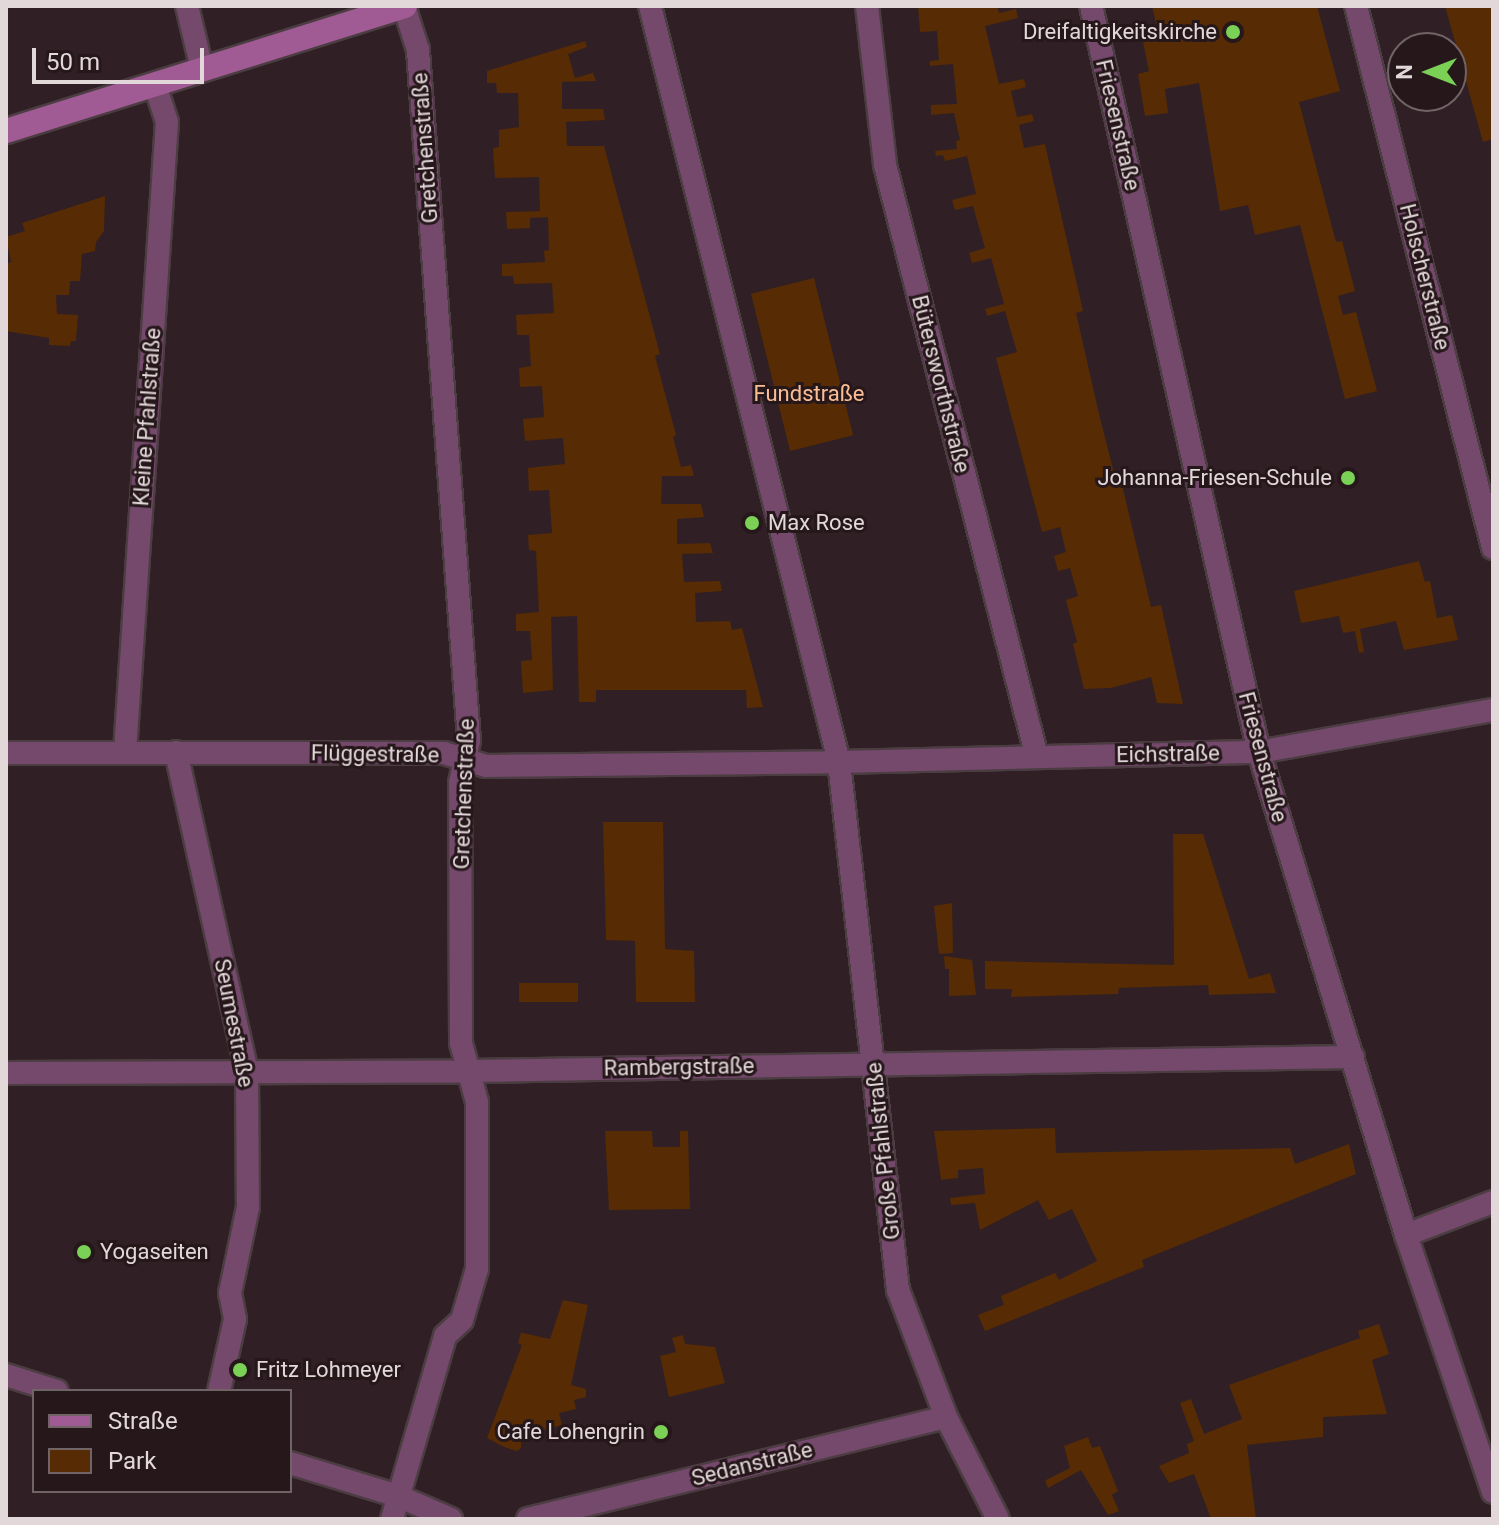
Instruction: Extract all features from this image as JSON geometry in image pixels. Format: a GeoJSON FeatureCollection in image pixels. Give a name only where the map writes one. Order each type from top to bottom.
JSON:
{"type":"FeatureCollection","features":[{"type":"Feature","properties":{"kind":"street"},"geometry":{"type":"LineString","coordinates":[[187,6],[202,69]]}},
{"type":"Feature","properties":{"kind":"street"},"geometry":{"type":"LineString","coordinates":[[6,131],[404,6]]}},
{"type":"Feature","properties":{"kind":"street","name":"Gretchenstraße"},"geometry":{"type":"LineString","coordinates":[[392,1519],[407,1500],[445,1336],[462,1320],[477,1269],[477,1102],[461,1043],[460,783],[469,740],[418,50],[404,6]]}},
{"type":"Feature","properties":{"kind":"street"},"geometry":{"type":"LineString","coordinates":[[650,6],[839,762]]}},
{"type":"Feature","properties":{"kind":"street","name":"Bütersworthstraße"},"geometry":{"type":"LineString","coordinates":[[867,6],[885,165],[1037,757]]}},
{"type":"Feature","properties":{"kind":"street","name":"Friesenstraße"},"geometry":{"type":"LineString","coordinates":[[1091,6],[1259,752],[1406,1235],[1488,1460],[1493,1492]]}},
{"type":"Feature","properties":{"kind":"street","name":"Holscherstraße"},"geometry":{"type":"LineString","coordinates":[[1356,6],[1493,548]]}},
{"type":"Feature","properties":{"kind":"street","name":"Kleine Pfahlstraße"},"geometry":{"type":"LineString","coordinates":[[125,752],[167,122],[155,85]]}},
{"type":"Feature","properties":{"kind":"street","name":"Eichstraße"},"geometry":{"type":"LineString","coordinates":[[839,762],[1259,752],[1493,710]]}},
{"type":"Feature","properties":{"kind":"street","name":"Seumestraße"},"geometry":{"type":"LineString","coordinates":[[176,752],[247,1073],[248,1207],[230,1293],[235,1319],[219,1389]]}},
{"type":"Feature","properties":{"kind":"street","name":"Flüggestraße"},"geometry":{"type":"LineString","coordinates":[[6,753],[444,753],[486,766],[839,762]]}},
{"type":"Feature","properties":{"kind":"street","name":"Große Pfahlstraße"},"geometry":{"type":"LineString","coordinates":[[839,762],[898,1290],[946,1417],[998,1519]]}},
{"type":"Feature","properties":{"kind":"street","name":"Rambergstraße"},"geometry":{"type":"LineString","coordinates":[[6,1073],[469,1071],[1353,1057]]}},
{"type":"Feature","properties":{"kind":"street"},"geometry":{"type":"LineString","coordinates":[[1406,1235],[1493,1202]]}},
{"type":"Feature","properties":{"kind":"street"},"geometry":{"type":"LineString","coordinates":[[6,1375],[51,1389]]}},
{"type":"Feature","properties":{"kind":"street","name":"Sedanstraße"},"geometry":{"type":"LineString","coordinates":[[528,1519],[560,1515],[624,1496],[946,1417]]}},
{"type":"Feature","properties":{"kind":"street"},"geometry":{"type":"LineString","coordinates":[[292,1464],[407,1500],[451,1519]]}},
{"type":"Feature","properties":{"kind":"green space"},"geometry":{"type":"Polygon","coordinates":[[[918,6],[997,6],[999,13],[1016,9],[1018,18],[985,26],[999,84],[1024,79],[1026,87],[1011,91],[1017,117],[1032,114],[1034,121],[1019,125],[1024,148],[1045,144],[1083,311],[1076,313],[1100,418],[1114,473],[1119,472],[1151,607],[1161,605],[1183,704],[1157,703],[1151,677],[1111,688],[1084,689],[1073,644],[1077,642],[1066,600],[1078,596],[1070,568],[1058,571],[1054,556],[1066,552],[1060,527],[1042,532],[996,358],[1017,352],[1005,311],[987,316],[985,309],[1004,304],[991,258],[972,263],[969,253],[985,248],[973,206],[955,210],[952,200],[976,194],[967,156],[945,161],[943,155],[936,156],[935,151],[957,149],[956,141],[960,140],[954,113],[931,115],[931,105],[957,104],[953,64],[930,66],[930,61],[939,60],[937,31],[920,32],[918,6]]]}},
{"type":"Feature","properties":{"kind":"green space"},"geometry":{"type":"Polygon","coordinates":[[[1152,6],[1317,6],[1340,91],[1299,102],[1336,242],[1342,241],[1355,291],[1338,296],[1343,315],[1356,312],[1377,391],[1345,399],[1300,225],[1255,235],[1248,205],[1220,211],[1199,83],[1165,89],[1168,113],[1145,116],[1138,74],[1149,71],[1142,37],[1158,32],[1152,6]]]}},
{"type":"Feature","properties":{"kind":"green space"},"geometry":{"type":"Polygon","coordinates":[[[1445,6],[1493,6],[1493,139],[1483,142],[1467,85],[1467,32],[1452,32],[1445,6]]]}},
{"type":"Feature","properties":{"kind":"green space"},"geometry":{"type":"Polygon","coordinates":[[[585,41],[587,47],[568,54],[575,78],[593,73],[596,81],[562,82],[562,109],[603,109],[605,120],[566,122],[567,146],[604,146],[660,354],[655,356],[676,435],[673,437],[681,467],[691,465],[694,476],[662,476],[661,504],[701,504],[704,517],[677,519],[677,544],[710,543],[713,553],[682,554],[684,582],[720,581],[722,591],[695,593],[696,622],[730,621],[732,630],[742,628],[763,707],[747,708],[746,690],[596,690],[596,702],[579,702],[577,616],[551,617],[553,690],[523,693],[521,661],[532,660],[530,631],[516,631],[516,614],[539,612],[536,551],[529,550],[528,535],[552,533],[549,490],[529,491],[528,468],[565,464],[563,438],[525,441],[523,419],[544,417],[542,386],[520,387],[519,368],[531,366],[529,335],[517,335],[516,315],[554,313],[552,283],[514,284],[513,276],[502,276],[502,264],[545,262],[544,251],[549,250],[548,217],[530,218],[530,228],[507,229],[506,212],[540,211],[539,177],[495,178],[493,148],[499,147],[499,130],[519,127],[518,93],[497,93],[496,83],[487,83],[487,71],[585,41]]]}},
{"type":"Feature","properties":{"kind":"green space"},"geometry":{"type":"Polygon","coordinates":[[[105,196],[104,231],[96,242],[95,251],[82,254],[80,281],[70,281],[69,295],[56,295],[57,314],[78,315],[76,341],[71,341],[70,346],[49,345],[49,338],[6,331],[6,264],[11,262],[6,237],[25,231],[22,223],[105,196]]]}},
{"type":"Feature","properties":{"kind":"green space","name":"Fundstraße"},"geometry":{"type":"Polygon","coordinates":[[[814,278],[853,435],[790,451],[751,294],[814,278]]]}},
{"type":"Feature","properties":{"kind":"green space"},"geometry":{"type":"Polygon","coordinates":[[[1419,561],[1425,582],[1430,581],[1437,618],[1452,615],[1458,640],[1404,650],[1396,621],[1360,629],[1364,652],[1359,653],[1355,631],[1343,633],[1339,616],[1301,623],[1294,591],[1419,561]]]}},
{"type":"Feature","properties":{"kind":"green space"},"geometry":{"type":"Polygon","coordinates":[[[603,822],[663,822],[665,949],[694,951],[695,1002],[636,1002],[635,941],[606,940],[603,822]]]}},
{"type":"Feature","properties":{"kind":"green space"},"geometry":{"type":"Polygon","coordinates":[[[1173,834],[1203,834],[1249,979],[1270,973],[1276,993],[1209,995],[1208,985],[1119,988],[1118,994],[1011,997],[1012,989],[985,989],[985,961],[1174,965],[1173,834]]]}},
{"type":"Feature","properties":{"kind":"green space"},"geometry":{"type":"Polygon","coordinates":[[[952,903],[953,953],[939,954],[934,906],[952,903]]]}},
{"type":"Feature","properties":{"kind":"green space"},"geometry":{"type":"Polygon","coordinates":[[[944,956],[972,960],[976,995],[949,996],[949,969],[945,969],[944,956]]]}},
{"type":"Feature","properties":{"kind":"green space"},"geometry":{"type":"Polygon","coordinates":[[[519,983],[578,983],[578,1002],[519,1002],[519,983]]]}},
{"type":"Feature","properties":{"kind":"green space"},"geometry":{"type":"Polygon","coordinates":[[[1055,1128],[1056,1153],[1290,1148],[1295,1164],[1349,1144],[1356,1174],[1142,1260],[1144,1267],[985,1331],[978,1315],[1004,1305],[1001,1296],[1055,1273],[1059,1280],[1097,1261],[1072,1209],[1049,1220],[1038,1200],[980,1230],[975,1203],[951,1205],[950,1198],[985,1194],[983,1168],[958,1170],[958,1178],[941,1180],[934,1131],[1055,1128]]]}},
{"type":"Feature","properties":{"kind":"green space"},"geometry":{"type":"Polygon","coordinates":[[[605,1131],[652,1131],[653,1147],[680,1147],[680,1131],[688,1131],[690,1209],[609,1210],[605,1131]]]}},
{"type":"Feature","properties":{"kind":"green space"},"geometry":{"type":"Polygon","coordinates":[[[563,1300],[588,1305],[571,1385],[586,1389],[586,1397],[574,1400],[576,1409],[559,1413],[562,1425],[521,1435],[521,1448],[517,1451],[504,1447],[487,1438],[522,1345],[518,1343],[521,1333],[518,1332],[550,1339],[563,1300]]]}},
{"type":"Feature","properties":{"kind":"green space"},"geometry":{"type":"Polygon","coordinates":[[[1379,1324],[1389,1354],[1372,1360],[1387,1414],[1323,1417],[1323,1437],[1247,1445],[1256,1519],[1211,1519],[1194,1474],[1169,1483],[1159,1466],[1189,1453],[1187,1444],[1194,1441],[1180,1403],[1191,1399],[1204,1434],[1242,1419],[1229,1385],[1360,1338],[1358,1331],[1379,1324]]]}},
{"type":"Feature","properties":{"kind":"green space"},"geometry":{"type":"Polygon","coordinates":[[[683,1335],[685,1344],[715,1347],[725,1383],[669,1397],[660,1356],[676,1352],[672,1338],[683,1335]]]}},
{"type":"Feature","properties":{"kind":"green space"},"geometry":{"type":"Polygon","coordinates":[[[1088,1437],[1092,1448],[1100,1446],[1118,1491],[1112,1495],[1119,1511],[1108,1515],[1081,1470],[1048,1488],[1046,1483],[1046,1480],[1070,1468],[1064,1446],[1088,1437]]]}},
{"type":"Feature","properties":{"kind":"place","name":"Dreifaltigkeitskirche"},"geometry":{"type":"Point","coordinates":[1233,32]}},
{"type":"Feature","properties":{"kind":"place","name":"Johanna-Friesen-Schule"},"geometry":{"type":"Point","coordinates":[1348,478]}},
{"type":"Feature","properties":{"kind":"place","name":"Max Rose"},"geometry":{"type":"Point","coordinates":[752,523]}},
{"type":"Feature","properties":{"kind":"place","name":"Yogaseiten"},"geometry":{"type":"Point","coordinates":[84,1252]}},
{"type":"Feature","properties":{"kind":"place","name":"Fritz Lohmeyer"},"geometry":{"type":"Point","coordinates":[240,1370]}},
{"type":"Feature","properties":{"kind":"place","name":"Cafe Lohengrin"},"geometry":{"type":"Point","coordinates":[661,1432]}}]}
